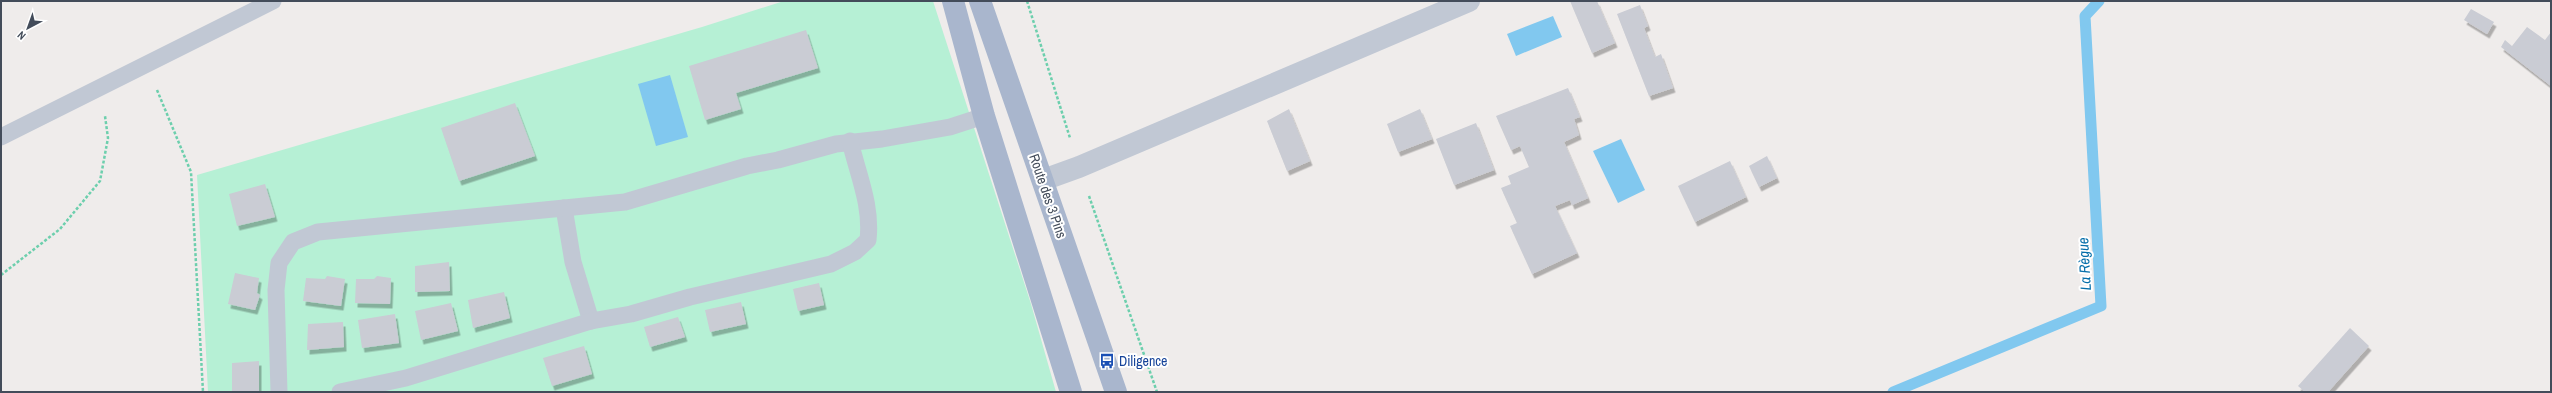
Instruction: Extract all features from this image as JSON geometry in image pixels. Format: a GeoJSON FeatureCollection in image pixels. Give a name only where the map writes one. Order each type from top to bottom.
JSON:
{"type":"FeatureCollection","features":[{"type":"Feature","properties":{"kind":"main road"},"geometry":{"type":"LineString","coordinates":[[953,1],[984,116],[1071,392]]}},
{"type":"Feature","properties":{"kind":"main road","name":"Route des 3 Pins"},"geometry":{"type":"LineString","coordinates":[[980,1],[1116,392]]}},
{"type":"Feature","properties":{"kind":"street"},"geometry":{"type":"LineString","coordinates":[[1043,180],[1079,167],[1469,1]]}},
{"type":"Feature","properties":{"kind":"lane"},"geometry":{"type":"LineString","coordinates":[[1,137],[146,63],[273,1]]}},
{"type":"Feature","properties":{"kind":"lane"},"geometry":{"type":"LineString","coordinates":[[278,392],[276,290],[280,263],[293,242],[318,232],[625,202],[747,166],[850,142],[882,139],[950,127],[984,116]]}},
{"type":"Feature","properties":{"kind":"lane"},"geometry":{"type":"LineString","coordinates":[[340,392],[406,378],[591,322],[631,314],[690,297],[831,264],[855,252],[868,240],[870,225],[867,196],[850,142]]}},
{"type":"Feature","properties":{"kind":"lane"},"geometry":{"type":"LineString","coordinates":[[564,208],[573,262],[591,322]]}},
{"type":"Feature","properties":{"kind":"path"},"geometry":{"type":"LineString","coordinates":[[1027,1],[1079,167],[1157,392]]}},
{"type":"Feature","properties":{"kind":"path"},"geometry":{"type":"LineString","coordinates":[[146,63],[191,172],[203,392]]}},
{"type":"Feature","properties":{"kind":"path"},"geometry":{"type":"LineString","coordinates":[[1,275],[60,229],[100,181],[108,138],[102,86]]}},
{"type":"Feature","properties":{"kind":"green space"},"geometry":{"type":"Polygon","coordinates":[[[784,1],[933,1],[1031,304],[1056,392],[208,392],[197,175],[702,27],[784,1]]]}},
{"type":"Feature","properties":{"kind":"water"},"geometry":{"type":"Polygon","coordinates":[[[1553,16],[1562,37],[1516,56],[1507,34],[1553,16]]]}},
{"type":"Feature","properties":{"kind":"water"},"geometry":{"type":"Polygon","coordinates":[[[670,75],[688,137],[656,146],[638,84],[670,75]]]}},
{"type":"Feature","properties":{"kind":"water"},"geometry":{"type":"Polygon","coordinates":[[[1621,139],[1645,190],[1618,203],[1593,151],[1621,139]]]}},
{"type":"Feature","properties":{"kind":"building"},"geometry":{"type":"Polygon","coordinates":[[[1570,1],[1597,1],[1615,43],[1592,53],[1570,1]]]}},
{"type":"Feature","properties":{"kind":"building"},"geometry":{"type":"Polygon","coordinates":[[[1640,5],[1648,26],[1644,28],[1655,57],[1661,54],[1673,88],[1649,96],[1617,14],[1640,5]]]}},
{"type":"Feature","properties":{"kind":"building"},"geometry":{"type":"Polygon","coordinates":[[[2471,9],[2494,22],[2487,34],[2464,20],[2471,9]]]}},
{"type":"Feature","properties":{"kind":"building"},"geometry":{"type":"Polygon","coordinates":[[[2527,27],[2545,40],[2551,32],[2551,86],[2501,47],[2505,40],[2512,46],[2527,27]]]}},
{"type":"Feature","properties":{"kind":"building"},"geometry":{"type":"Polygon","coordinates":[[[806,30],[818,68],[736,93],[741,109],[705,120],[689,66],[806,30]]]}},
{"type":"Feature","properties":{"kind":"building"},"geometry":{"type":"Polygon","coordinates":[[[1568,88],[1580,117],[1574,119],[1579,135],[1564,142],[1588,198],[1572,205],[1570,200],[1555,206],[1577,253],[1532,274],[1510,226],[1517,223],[1501,188],[1511,184],[1508,176],[1529,167],[1520,146],[1511,150],[1496,116],[1568,88]]]}},
{"type":"Feature","properties":{"kind":"building"},"geometry":{"type":"Polygon","coordinates":[[[515,103],[535,156],[459,181],[441,128],[515,103]]]}},
{"type":"Feature","properties":{"kind":"building"},"geometry":{"type":"Polygon","coordinates":[[[1289,109],[1310,161],[1287,171],[1267,121],[1289,109]]]}},
{"type":"Feature","properties":{"kind":"building"},"geometry":{"type":"Polygon","coordinates":[[[1420,109],[1432,139],[1398,152],[1387,124],[1420,109]]]}},
{"type":"Feature","properties":{"kind":"building"},"geometry":{"type":"Polygon","coordinates":[[[1476,123],[1494,170],[1454,185],[1436,139],[1476,123]]]}},
{"type":"Feature","properties":{"kind":"building"},"geometry":{"type":"Polygon","coordinates":[[[1767,156],[1777,178],[1759,187],[1749,166],[1767,156]]]}},
{"type":"Feature","properties":{"kind":"building"},"geometry":{"type":"Polygon","coordinates":[[[1730,161],[1746,197],[1695,222],[1678,186],[1730,161]]]}},
{"type":"Feature","properties":{"kind":"building"},"geometry":{"type":"Polygon","coordinates":[[[265,184],[275,217],[237,226],[229,194],[265,184]]]}},
{"type":"Feature","properties":{"kind":"building"},"geometry":{"type":"Polygon","coordinates":[[[449,262],[450,291],[415,292],[415,266],[449,262]]]}},
{"type":"Feature","properties":{"kind":"building"},"geometry":{"type":"Polygon","coordinates":[[[235,273],[259,278],[257,293],[260,295],[255,310],[228,304],[235,273]]]}},
{"type":"Feature","properties":{"kind":"building"},"geometry":{"type":"Polygon","coordinates":[[[327,276],[345,279],[341,306],[303,301],[306,278],[325,279],[327,276]]]}},
{"type":"Feature","properties":{"kind":"building"},"geometry":{"type":"Polygon","coordinates":[[[377,276],[391,278],[390,304],[355,303],[356,279],[374,279],[377,276]]]}},
{"type":"Feature","properties":{"kind":"building"},"geometry":{"type":"Polygon","coordinates":[[[819,283],[824,305],[798,311],[793,289],[819,283]]]}},
{"type":"Feature","properties":{"kind":"building"},"geometry":{"type":"Polygon","coordinates":[[[504,292],[510,318],[473,328],[468,300],[504,292]]]}},
{"type":"Feature","properties":{"kind":"building"},"geometry":{"type":"Polygon","coordinates":[[[741,302],[746,324],[710,332],[705,310],[741,302]]]}},
{"type":"Feature","properties":{"kind":"building"},"geometry":{"type":"Polygon","coordinates":[[[451,303],[458,331],[421,340],[415,311],[451,303]]]}},
{"type":"Feature","properties":{"kind":"building"},"geometry":{"type":"Polygon","coordinates":[[[395,314],[399,343],[362,348],[358,320],[395,314]]]}},
{"type":"Feature","properties":{"kind":"building"},"geometry":{"type":"Polygon","coordinates":[[[678,317],[685,337],[650,347],[644,327],[678,317]]]}},
{"type":"Feature","properties":{"kind":"building"},"geometry":{"type":"Polygon","coordinates":[[[343,322],[344,347],[307,350],[308,324],[343,322]]]}},
{"type":"Feature","properties":{"kind":"building"},"geometry":{"type":"Polygon","coordinates":[[[2350,328],[2369,346],[2328,392],[2305,392],[2298,386],[2350,328]]]}},
{"type":"Feature","properties":{"kind":"building"},"geometry":{"type":"Polygon","coordinates":[[[584,346],[592,374],[552,386],[543,358],[584,346]]]}},
{"type":"Feature","properties":{"kind":"building"},"geometry":{"type":"Polygon","coordinates":[[[259,361],[259,392],[232,392],[232,363],[259,361]]]}},
{"type":"Feature","properties":{"kind":"waterway","name":"La Règue"},"geometry":{"type":"LineString","coordinates":[[1893,392],[2101,306],[2085,16],[2099,1]]}},
{"type":"Feature","properties":{"kind":"place","name":"Diligence"},"geometry":{"type":"Point","coordinates":[1107,361]}}]}
